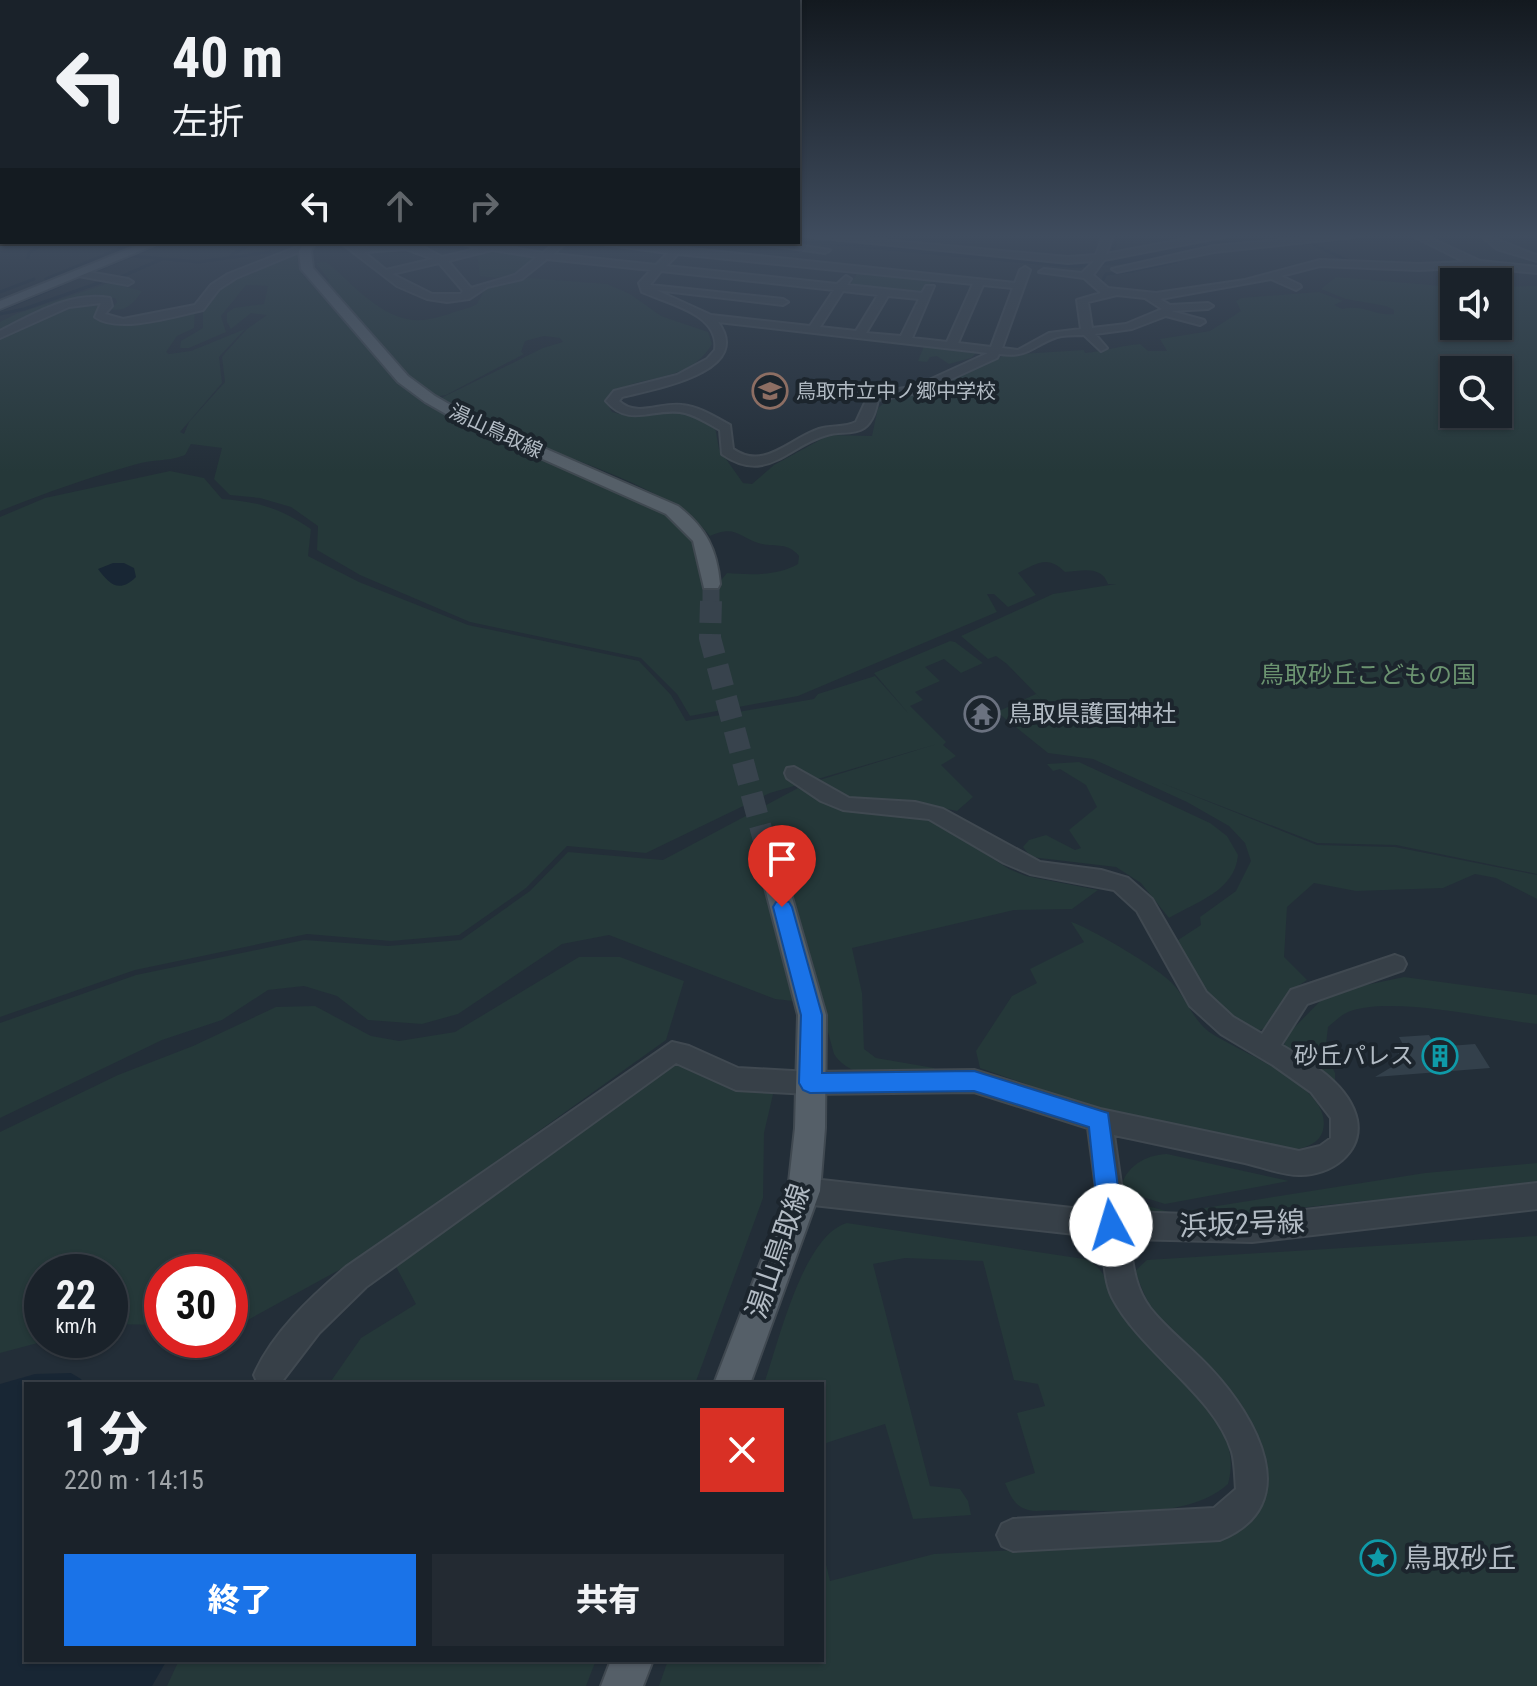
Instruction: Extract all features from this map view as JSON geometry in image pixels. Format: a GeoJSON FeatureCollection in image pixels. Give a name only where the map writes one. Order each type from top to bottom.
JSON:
{"type":"FeatureCollection","features":[{"type":"Feature","properties":{"kind":"main road","name":"湯山鳥取線"},"geometry":{"type":"LineString","coordinates":[[347,315],[403,379],[442,406],[518,443],[672,510],[693,527],[706,545],[711,584]]}},
{"type":"Feature","properties":{"kind":"main road","name":"湯山鳥取線"},"geometry":{"type":"LineString","coordinates":[[733,1382],[804,1191],[812,1015],[775,880]]}},
{"type":"Feature","properties":{"kind":"main road"},"geometry":{"type":"LineString","coordinates":[[622,1686],[631,1662]]}},
{"type":"Feature","properties":{"kind":"street"},"geometry":{"type":"LineString","coordinates":[[0,335],[45,315]]}},
{"type":"Feature","properties":{"kind":"street"},"geometry":{"type":"LineString","coordinates":[[99,315],[114,322],[158,315]]}},
{"type":"Feature","properties":{"kind":"street"},"geometry":{"type":"LineString","coordinates":[[702,315],[1018,353],[1053,335],[1128,327],[1140,317],[1150,315]]}},
{"type":"Feature","properties":{"kind":"street"},"geometry":{"type":"LineString","coordinates":[[767,324],[774,315]]}},
{"type":"Feature","properties":{"kind":"street"},"geometry":{"type":"LineString","coordinates":[[814,329],[823,315]]}},
{"type":"Feature","properties":{"kind":"street"},"geometry":{"type":"LineString","coordinates":[[860,334],[872,315]]}},
{"type":"Feature","properties":{"kind":"street"},"geometry":{"type":"LineString","coordinates":[[905,340],[917,315]]}},
{"type":"Feature","properties":{"kind":"street"},"geometry":{"type":"LineString","coordinates":[[951,345],[964,315]]}},
{"type":"Feature","properties":{"kind":"street"},"geometry":{"type":"LineString","coordinates":[[709,318],[722,339],[721,350],[708,366],[670,381],[618,394],[612,401],[617,408],[641,414],[685,409],[713,421],[726,428],[727,451],[746,464],[767,460],[822,432],[859,427],[865,421],[873,397],[919,389],[985,361],[997,350],[1009,315]]}},
{"type":"Feature","properties":{"kind":"street"},"geometry":{"type":"LineString","coordinates":[[1084,315],[1087,332],[1101,348]]}},
{"type":"Feature","properties":{"kind":"street"},"geometry":{"type":"LineString","coordinates":[[1177,315],[1200,322]]}},
{"type":"Feature","properties":{"kind":"street"},"geometry":{"type":"LineString","coordinates":[[269,1375],[302,1327],[337,1292],[665,1056],[681,1053],[736,1079],[810,1083],[974,1081],[1100,1120],[1299,1163],[1321,1159],[1344,1141],[1344,1117],[1335,1099],[1309,1076],[1218,1019],[1196,997],[1145,906],[1120,883],[1033,867],[934,814],[852,805],[828,798],[794,773]]}},
{"type":"Feature","properties":{"kind":"street"},"geometry":{"type":"LineString","coordinates":[[1266,1049],[1299,997],[1395,964]]}},
{"type":"Feature","properties":{"kind":"street"},"geometry":{"type":"LineString","coordinates":[[1013,1535],[1220,1524],[1242,1507],[1252,1493],[1248,1454],[1236,1425],[1218,1398],[1141,1319],[1122,1287],[1111,1225],[1100,1120]]}},
{"type":"Feature","properties":{"kind":"street","name":"浜坂2号線"},"geometry":{"type":"LineString","coordinates":[[804,1191],[1111,1225],[1252,1229],[1537,1196]]}},
{"type":"Feature","properties":{"kind":"green space"},"geometry":{"type":"Polygon","coordinates":[[[15,315],[46,315],[0,332],[0,322],[15,315]]]}},
{"type":"Feature","properties":{"kind":"green space","name":"鳥取砂丘こどもの国"},"geometry":{"type":"Polygon","coordinates":[[[51,315],[96,315],[95,317],[101,321],[121,324],[170,315],[195,315],[194,328],[177,336],[166,352],[169,354],[191,351],[245,329],[219,357],[222,383],[180,432],[184,434],[189,422],[225,382],[222,357],[247,329],[267,315],[264,315],[339,315],[406,389],[423,403],[484,435],[663,511],[695,542],[703,584],[718,584],[727,573],[781,571],[798,564],[799,556],[790,548],[758,543],[736,533],[726,531],[710,536],[692,518],[641,487],[498,430],[437,400],[543,348],[563,342],[560,338],[544,336],[525,341],[521,352],[524,354],[446,395],[435,397],[407,375],[352,315],[394,315],[422,320],[445,315],[659,315],[708,332],[712,344],[701,358],[688,367],[629,385],[605,400],[612,412],[637,415],[683,412],[715,427],[719,449],[743,483],[752,484],[774,465],[829,435],[872,436],[878,408],[887,401],[929,391],[1005,355],[1084,350],[1085,353],[1140,344],[1148,351],[1167,351],[1160,339],[1210,331],[1235,315],[1440,315],[1440,340],[1512,340],[1512,315],[1537,315],[1537,874],[1396,845],[1317,843],[1159,782],[1317,845],[1395,847],[1537,875],[1537,899],[1496,878],[1475,874],[1443,888],[1356,891],[1314,883],[1287,907],[1284,957],[1307,980],[1289,992],[1268,1027],[1255,1032],[1227,1013],[1199,984],[1175,942],[1201,925],[1200,917],[1236,891],[1251,861],[1245,843],[1229,826],[1187,802],[1093,759],[1048,753],[997,712],[1036,694],[1071,730],[1007,664],[996,656],[988,659],[961,636],[1053,594],[1116,584],[1108,584],[1096,572],[1065,572],[1053,564],[1042,562],[1018,573],[1036,595],[1008,607],[994,594],[987,594],[997,612],[798,696],[690,716],[677,694],[641,658],[470,622],[360,575],[317,550],[318,526],[291,507],[260,498],[230,495],[214,479],[222,448],[191,444],[185,455],[119,469],[0,511],[0,337],[51,315]]]}},
{"type":"Feature","properties":{"kind":"green space"},"geometry":{"type":"Polygon","coordinates":[[[203,315],[222,315],[226,332],[189,348],[180,348],[181,341],[203,328],[203,315]]]}},
{"type":"Feature","properties":{"kind":"green space"},"geometry":{"type":"Polygon","coordinates":[[[227,315],[249,315],[231,329],[227,315]]]}},
{"type":"Feature","properties":{"kind":"green space"},"geometry":{"type":"Polygon","coordinates":[[[924,346],[977,352],[971,358],[949,364],[937,356],[930,357],[927,362],[918,361],[924,346]]]}},
{"type":"Feature","properties":{"kind":"green space"},"geometry":{"type":"Polygon","coordinates":[[[170,471],[204,478],[222,499],[269,507],[300,522],[311,529],[308,556],[359,582],[468,625],[639,661],[671,695],[686,721],[814,699],[818,694],[875,676],[909,714],[874,673],[950,641],[955,642],[983,663],[961,673],[944,659],[925,667],[940,681],[915,692],[923,700],[910,706],[956,756],[941,765],[973,797],[957,811],[923,804],[851,801],[813,782],[937,744],[770,793],[646,853],[567,846],[526,888],[459,935],[391,941],[307,934],[135,970],[0,1017],[0,517],[45,498],[170,471]]]}},
{"type":"Feature","properties":{"kind":"green space"},"geometry":{"type":"Polygon","coordinates":[[[1079,762],[1210,823],[1227,836],[1238,855],[1230,878],[1212,894],[1169,918],[1141,883],[1116,867],[1031,857],[1023,847],[1029,840],[1046,835],[1075,850],[1081,848],[1069,830],[1097,807],[1086,785],[1060,769],[1053,771],[1047,764],[1079,762]]]}},
{"type":"Feature","properties":{"kind":"green space"},"geometry":{"type":"Polygon","coordinates":[[[798,788],[837,809],[931,819],[1009,869],[1026,876],[1098,890],[1072,909],[1014,910],[852,948],[862,993],[864,1049],[876,1058],[934,1068],[938,1072],[896,1076],[867,1074],[854,1071],[834,1054],[785,875],[761,879],[793,1001],[775,999],[609,935],[562,944],[458,1014],[422,1024],[368,1020],[337,996],[304,986],[268,990],[222,1020],[162,1040],[0,1118],[0,1023],[136,975],[304,940],[388,946],[461,940],[530,891],[568,852],[663,860],[798,788]]]}},
{"type":"Feature","properties":{"kind":"green space"},"geometry":{"type":"Polygon","coordinates":[[[1071,922],[1153,968],[1176,988],[1208,1031],[1299,1084],[1313,1098],[1322,1114],[1321,1136],[1312,1144],[1282,1151],[1100,1110],[980,1068],[976,1051],[1012,996],[1037,983],[1030,969],[1084,942],[1071,922]]]}},
{"type":"Feature","properties":{"kind":"green space"},"geometry":{"type":"Polygon","coordinates":[[[579,957],[620,957],[684,981],[666,1040],[361,1258],[248,1320],[248,1254],[144,1254],[144,1325],[128,1324],[128,1254],[24,1254],[24,1347],[0,1353],[0,1132],[118,1075],[193,1046],[276,1007],[315,1006],[371,1036],[399,1041],[455,1032],[579,957]]]}},
{"type":"Feature","properties":{"kind":"green space"},"geometry":{"type":"Polygon","coordinates":[[[1404,977],[1537,995],[1537,1024],[1414,1007],[1366,1007],[1348,1012],[1328,1027],[1325,1053],[1335,1073],[1335,1082],[1283,1050],[1287,1035],[1328,993],[1404,977]]]}},
{"type":"Feature","properties":{"kind":"green space"},"geometry":{"type":"Polygon","coordinates":[[[672,1058],[774,1090],[764,1133],[763,1198],[696,1382],[330,1382],[361,1338],[416,1304],[392,1259],[672,1058]]]}},
{"type":"Feature","properties":{"kind":"green space"},"geometry":{"type":"Polygon","coordinates":[[[1167,1154],[1289,1181],[1165,1204],[1120,1190],[1126,1175],[1137,1164],[1167,1154]]]}},
{"type":"Feature","properties":{"kind":"green space"},"geometry":{"type":"Polygon","coordinates":[[[1537,1163],[1537,1183],[1166,1222],[1141,1216],[1122,1199],[1173,1213],[1425,1173],[1537,1163]]]}},
{"type":"Feature","properties":{"kind":"green space"},"geometry":{"type":"Polygon","coordinates":[[[847,1223],[1084,1259],[1091,1263],[1104,1276],[1132,1328],[1215,1417],[1226,1438],[1231,1460],[1228,1484],[1209,1497],[1163,1510],[1024,1509],[1016,1503],[1005,1483],[1035,1473],[1017,1413],[1045,1406],[1038,1384],[1014,1380],[983,1261],[905,1258],[873,1264],[930,1486],[960,1489],[968,1501],[971,1515],[913,1519],[885,1424],[826,1443],[824,1450],[824,1382],[765,1382],[794,1293],[817,1248],[831,1232],[847,1223]]]}},
{"type":"Feature","properties":{"kind":"green space"},"geometry":{"type":"Polygon","coordinates":[[[1537,1236],[1537,1686],[659,1686],[667,1662],[824,1662],[824,1556],[830,1581],[934,1554],[1215,1541],[1240,1530],[1256,1516],[1265,1498],[1267,1478],[1257,1435],[1232,1394],[1171,1334],[1154,1312],[1135,1271],[1147,1260],[1537,1236]]]}},
{"type":"Feature","properties":{"kind":"green space"},"geometry":{"type":"Polygon","coordinates":[[[178,1662],[595,1662],[586,1686],[167,1686],[178,1662]]]}},
{"type":"Feature","properties":{"kind":"water"},"geometry":{"type":"Polygon","coordinates":[[[113,563],[124,563],[134,568],[136,577],[124,585],[114,585],[98,569],[113,563]]]}},
{"type":"Feature","properties":{"kind":"water"},"geometry":{"type":"Polygon","coordinates":[[[71,1373],[83,1382],[24,1382],[24,1662],[166,1662],[152,1686],[0,1686],[0,1384],[35,1374],[71,1373]]]}},
{"type":"Feature","properties":{"kind":"building","name":"砂丘パレス"},"geometry":{"type":"Polygon","coordinates":[[[1429,1035],[1436,1047],[1475,1044],[1490,1068],[1375,1077],[1395,1065],[1399,1051],[1406,1050],[1399,1037],[1429,1035]]]}},
{"type":"Feature","properties":{"kind":"tunnel"},"geometry":{"type":"LineString","coordinates":[[711,584],[711,601]]}},
{"type":"Feature","properties":{"kind":"tunnel"},"geometry":{"type":"LineString","coordinates":[[711,601],[710,638],[773,874]]}},
{"type":"Feature","properties":{"kind":"tunnel"},"geometry":{"type":"LineString","coordinates":[[773,872],[775,880]]}},
{"type":"Feature","properties":{"kind":"place","name":"鳥取市立中ノ郷中学校"},"geometry":{"type":"Point","coordinates":[770,391]}},
{"type":"Feature","properties":{"kind":"place","name":"鳥取県護国神社"},"geometry":{"type":"Point","coordinates":[982,714]}},
{"type":"Feature","properties":{"kind":"place","name":"砂丘パレス"},"geometry":{"type":"Point","coordinates":[1440,1056]}},
{"type":"Feature","properties":{"kind":"place","name":"鳥取砂丘"},"geometry":{"type":"Point","coordinates":[1378,1558]}},
{"type":"Feature","properties":{"kind":"route"},"geometry":{"type":"LineString","coordinates":[[782,907],[812,1015],[810,1083],[974,1081],[1100,1120],[1111,1225]]}}]}
